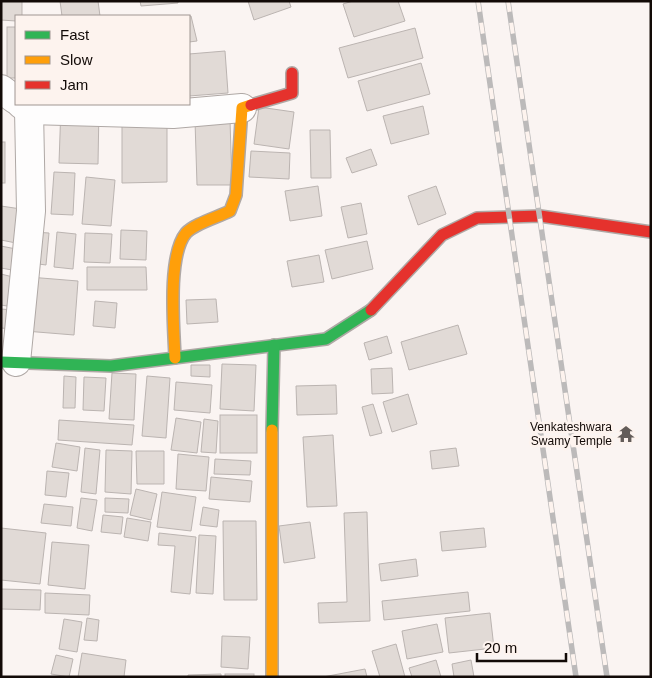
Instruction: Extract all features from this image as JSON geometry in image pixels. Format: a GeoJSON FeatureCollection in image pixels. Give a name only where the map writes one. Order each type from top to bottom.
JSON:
{"type":"FeatureCollection","features":[{"type":"Feature","properties":{"kind":"street"},"geometry":{"type":"LineString","coordinates":[[292,73],[292,93],[242,108],[173,114],[22,105],[31,211],[9,362],[111,366],[326,339],[370,310],[442,235],[477,218],[540,216],[651,232]]}},
{"type":"Feature","properties":{"kind":"street"},"geometry":{"type":"LineString","coordinates":[[1,89],[15,100]]}},
{"type":"Feature","properties":{"kind":"street"},"geometry":{"type":"LineString","coordinates":[[175,358],[175,264],[179,244],[186,232],[230,211],[236,195],[242,108]]}},
{"type":"Feature","properties":{"kind":"street"},"geometry":{"type":"LineString","coordinates":[[272,677],[274,346]]}},
{"type":"Feature","properties":{"kind":"building"},"geometry":{"type":"Polygon","coordinates":[[[1,1],[22,1],[22,15],[15,15],[15,21],[1,20],[1,1]]]}},
{"type":"Feature","properties":{"kind":"building"},"geometry":{"type":"Polygon","coordinates":[[[60,1],[98,1],[100,15],[62,15],[60,1]]]}},
{"type":"Feature","properties":{"kind":"building"},"geometry":{"type":"Polygon","coordinates":[[[140,1],[178,1],[178,3],[141,6],[140,1]]]}},
{"type":"Feature","properties":{"kind":"building"},"geometry":{"type":"Polygon","coordinates":[[[248,1],[289,1],[291,7],[254,20],[248,1]]]}},
{"type":"Feature","properties":{"kind":"building"},"geometry":{"type":"Polygon","coordinates":[[[353,1],[398,1],[405,21],[354,37],[343,4],[353,1]]]}},
{"type":"Feature","properties":{"kind":"building"},"geometry":{"type":"Polygon","coordinates":[[[190,16],[191,16],[197,41],[190,42],[190,16]]]}},
{"type":"Feature","properties":{"kind":"building"},"geometry":{"type":"Polygon","coordinates":[[[7,27],[15,27],[15,78],[7,78],[7,27]]]}},
{"type":"Feature","properties":{"kind":"building"},"geometry":{"type":"Polygon","coordinates":[[[415,28],[423,58],[348,78],[339,48],[415,28]]]}},
{"type":"Feature","properties":{"kind":"building"},"geometry":{"type":"Polygon","coordinates":[[[225,51],[228,93],[190,96],[190,54],[225,51]]]}},
{"type":"Feature","properties":{"kind":"building"},"geometry":{"type":"Polygon","coordinates":[[[421,63],[430,94],[367,111],[358,81],[421,63]]]}},
{"type":"Feature","properties":{"kind":"building"},"geometry":{"type":"Polygon","coordinates":[[[61,106],[99,108],[98,164],[59,163],[61,106]]]}},
{"type":"Feature","properties":{"kind":"building"},"geometry":{"type":"Polygon","coordinates":[[[423,106],[429,134],[391,144],[383,116],[423,106]]]}},
{"type":"Feature","properties":{"kind":"building"},"geometry":{"type":"Polygon","coordinates":[[[259,107],[294,112],[289,149],[254,144],[259,107]]]}},
{"type":"Feature","properties":{"kind":"building"},"geometry":{"type":"Polygon","coordinates":[[[230,120],[232,185],[197,185],[195,121],[230,120]]]}},
{"type":"Feature","properties":{"kind":"building"},"geometry":{"type":"Polygon","coordinates":[[[167,121],[167,182],[122,183],[122,122],[167,121]]]}},
{"type":"Feature","properties":{"kind":"building"},"geometry":{"type":"Polygon","coordinates":[[[310,130],[330,130],[331,178],[311,178],[310,130]]]}},
{"type":"Feature","properties":{"kind":"building"},"geometry":{"type":"Polygon","coordinates":[[[1,142],[5,142],[5,183],[1,183],[1,142]]]}},
{"type":"Feature","properties":{"kind":"building"},"geometry":{"type":"Polygon","coordinates":[[[371,149],[377,165],[352,173],[346,158],[371,149]]]}},
{"type":"Feature","properties":{"kind":"building"},"geometry":{"type":"Polygon","coordinates":[[[251,151],[290,153],[289,179],[249,177],[251,151]]]}},
{"type":"Feature","properties":{"kind":"building"},"geometry":{"type":"Polygon","coordinates":[[[54,172],[75,173],[73,215],[51,214],[54,172]]]}},
{"type":"Feature","properties":{"kind":"building"},"geometry":{"type":"Polygon","coordinates":[[[86,177],[115,180],[111,226],[82,224],[86,177]]]}},
{"type":"Feature","properties":{"kind":"building"},"geometry":{"type":"Polygon","coordinates":[[[318,186],[322,216],[290,221],[285,191],[318,186]]]}},
{"type":"Feature","properties":{"kind":"building"},"geometry":{"type":"Polygon","coordinates":[[[436,186],[446,214],[418,225],[408,196],[436,186]]]}},
{"type":"Feature","properties":{"kind":"building"},"geometry":{"type":"Polygon","coordinates":[[[361,203],[367,234],[348,238],[341,207],[361,203]]]}},
{"type":"Feature","properties":{"kind":"building"},"geometry":{"type":"Polygon","coordinates":[[[1,206],[21,209],[16,243],[1,240],[1,206]]]}},
{"type":"Feature","properties":{"kind":"building"},"geometry":{"type":"Polygon","coordinates":[[[121,230],[147,231],[146,260],[120,259],[121,230]]]}},
{"type":"Feature","properties":{"kind":"building"},"geometry":{"type":"Polygon","coordinates":[[[34,232],[49,233],[46,265],[31,263],[34,232]]]}},
{"type":"Feature","properties":{"kind":"building"},"geometry":{"type":"Polygon","coordinates":[[[57,232],[76,234],[73,269],[54,267],[57,232]]]}},
{"type":"Feature","properties":{"kind":"building"},"geometry":{"type":"Polygon","coordinates":[[[85,233],[112,234],[110,263],[84,262],[85,233]]]}},
{"type":"Feature","properties":{"kind":"building"},"geometry":{"type":"Polygon","coordinates":[[[367,241],[373,269],[332,279],[325,250],[367,241]]]}},
{"type":"Feature","properties":{"kind":"building"},"geometry":{"type":"Polygon","coordinates":[[[1,246],[16,249],[12,270],[1,268],[1,246]]]}},
{"type":"Feature","properties":{"kind":"building"},"geometry":{"type":"Polygon","coordinates":[[[319,255],[324,282],[292,287],[287,261],[319,255]]]}},
{"type":"Feature","properties":{"kind":"building"},"geometry":{"type":"Polygon","coordinates":[[[87,267],[146,267],[147,290],[87,290],[87,267]]]}},
{"type":"Feature","properties":{"kind":"building"},"geometry":{"type":"Polygon","coordinates":[[[1,274],[13,277],[7,306],[1,305],[1,274]]]}},
{"type":"Feature","properties":{"kind":"building"},"geometry":{"type":"Polygon","coordinates":[[[29,277],[78,281],[74,335],[25,331],[29,277]]]}},
{"type":"Feature","properties":{"kind":"building"},"geometry":{"type":"Polygon","coordinates":[[[216,299],[218,322],[187,324],[186,300],[216,299]]]}},
{"type":"Feature","properties":{"kind":"building"},"geometry":{"type":"Polygon","coordinates":[[[95,301],[117,303],[115,328],[93,326],[95,301]]]}},
{"type":"Feature","properties":{"kind":"building"},"geometry":{"type":"Polygon","coordinates":[[[1,309],[13,310],[12,329],[1,328],[1,309]]]}},
{"type":"Feature","properties":{"kind":"building"},"geometry":{"type":"Polygon","coordinates":[[[458,325],[467,354],[409,370],[401,342],[458,325]]]}},
{"type":"Feature","properties":{"kind":"building"},"geometry":{"type":"Polygon","coordinates":[[[387,336],[392,353],[369,360],[364,343],[387,336]]]}},
{"type":"Feature","properties":{"kind":"building"},"geometry":{"type":"Polygon","coordinates":[[[222,364],[256,365],[254,411],[220,409],[222,364]]]}},
{"type":"Feature","properties":{"kind":"building"},"geometry":{"type":"Polygon","coordinates":[[[191,365],[210,365],[210,377],[191,376],[191,365]]]}},
{"type":"Feature","properties":{"kind":"building"},"geometry":{"type":"Polygon","coordinates":[[[392,368],[393,393],[372,394],[371,369],[392,368]]]}},
{"type":"Feature","properties":{"kind":"building"},"geometry":{"type":"Polygon","coordinates":[[[112,373],[136,374],[134,420],[109,419],[112,373]]]}},
{"type":"Feature","properties":{"kind":"building"},"geometry":{"type":"Polygon","coordinates":[[[64,376],[76,377],[75,408],[63,408],[64,376]]]}},
{"type":"Feature","properties":{"kind":"building"},"geometry":{"type":"Polygon","coordinates":[[[147,376],[170,378],[166,438],[142,436],[147,376]]]}},
{"type":"Feature","properties":{"kind":"building"},"geometry":{"type":"Polygon","coordinates":[[[84,377],[106,378],[104,411],[83,410],[84,377]]]}},
{"type":"Feature","properties":{"kind":"building"},"geometry":{"type":"Polygon","coordinates":[[[176,382],[212,385],[210,413],[174,410],[176,382]]]}},
{"type":"Feature","properties":{"kind":"building"},"geometry":{"type":"Polygon","coordinates":[[[336,385],[337,414],[297,415],[296,386],[336,385]]]}},
{"type":"Feature","properties":{"kind":"building"},"geometry":{"type":"Polygon","coordinates":[[[408,394],[417,424],[392,432],[383,402],[408,394]]]}},
{"type":"Feature","properties":{"kind":"building"},"geometry":{"type":"Polygon","coordinates":[[[373,404],[382,433],[370,436],[362,407],[373,404]]]}},
{"type":"Feature","properties":{"kind":"building"},"geometry":{"type":"Polygon","coordinates":[[[220,415],[257,415],[257,453],[220,453],[220,415]]]}},
{"type":"Feature","properties":{"kind":"building"},"geometry":{"type":"Polygon","coordinates":[[[176,418],[201,422],[197,453],[171,450],[176,418]]]}},
{"type":"Feature","properties":{"kind":"building"},"geometry":{"type":"Polygon","coordinates":[[[204,419],[218,421],[216,453],[201,452],[204,419]]]}},
{"type":"Feature","properties":{"kind":"building"},"geometry":{"type":"Polygon","coordinates":[[[59,420],[134,425],[132,445],[58,440],[59,420]]]}},
{"type":"Feature","properties":{"kind":"building"},"geometry":{"type":"Polygon","coordinates":[[[333,435],[337,506],[307,507],[303,437],[333,435]]]}},
{"type":"Feature","properties":{"kind":"building"},"geometry":{"type":"Polygon","coordinates":[[[56,443],[80,447],[77,471],[52,467],[56,443]]]}},
{"type":"Feature","properties":{"kind":"building"},"geometry":{"type":"Polygon","coordinates":[[[85,448],[100,450],[96,494],[81,492],[85,448]]]}},
{"type":"Feature","properties":{"kind":"building"},"geometry":{"type":"Polygon","coordinates":[[[456,448],[459,466],[432,469],[430,451],[456,448]]]}},
{"type":"Feature","properties":{"kind":"building"},"geometry":{"type":"Polygon","coordinates":[[[106,450],[132,451],[131,494],[105,492],[106,450]]]}},
{"type":"Feature","properties":{"kind":"building"},"geometry":{"type":"Polygon","coordinates":[[[136,451],[164,451],[164,484],[137,484],[136,451]]]}},
{"type":"Feature","properties":{"kind":"building"},"geometry":{"type":"Polygon","coordinates":[[[178,454],[209,457],[206,491],[176,489],[178,454]]]}},
{"type":"Feature","properties":{"kind":"building"},"geometry":{"type":"Polygon","coordinates":[[[215,459],[251,461],[250,475],[214,474],[215,459]]]}},
{"type":"Feature","properties":{"kind":"building"},"geometry":{"type":"Polygon","coordinates":[[[47,471],[69,473],[66,497],[45,495],[47,471]]]}},
{"type":"Feature","properties":{"kind":"building"},"geometry":{"type":"Polygon","coordinates":[[[211,477],[252,481],[250,502],[209,499],[211,477]]]}},
{"type":"Feature","properties":{"kind":"building"},"geometry":{"type":"Polygon","coordinates":[[[136,489],[157,494],[151,520],[130,515],[136,489]]]}},
{"type":"Feature","properties":{"kind":"building"},"geometry":{"type":"Polygon","coordinates":[[[162,492],[196,497],[191,531],[157,527],[162,492]]]}},
{"type":"Feature","properties":{"kind":"building"},"geometry":{"type":"Polygon","coordinates":[[[81,498],[97,500],[92,531],[77,528],[81,498]]]}},
{"type":"Feature","properties":{"kind":"building"},"geometry":{"type":"Polygon","coordinates":[[[105,498],[129,499],[128,513],[105,512],[105,498]]]}},
{"type":"Feature","properties":{"kind":"building"},"geometry":{"type":"Polygon","coordinates":[[[44,504],[73,507],[71,526],[41,523],[44,504]]]}},
{"type":"Feature","properties":{"kind":"building"},"geometry":{"type":"Polygon","coordinates":[[[203,507],[219,510],[217,527],[200,525],[203,507]]]}},
{"type":"Feature","properties":{"kind":"building"},"geometry":{"type":"Polygon","coordinates":[[[367,512],[370,621],[319,623],[318,603],[347,602],[344,513],[367,512]]]}},
{"type":"Feature","properties":{"kind":"building"},"geometry":{"type":"Polygon","coordinates":[[[103,515],[123,517],[121,534],[101,532],[103,515]]]}},
{"type":"Feature","properties":{"kind":"building"},"geometry":{"type":"Polygon","coordinates":[[[127,518],[151,522],[148,541],[124,537],[127,518]]]}},
{"type":"Feature","properties":{"kind":"building"},"geometry":{"type":"Polygon","coordinates":[[[223,521],[256,521],[257,600],[224,600],[223,521]]]}},
{"type":"Feature","properties":{"kind":"building"},"geometry":{"type":"Polygon","coordinates":[[[310,522],[315,558],[284,563],[279,526],[310,522]]]}},
{"type":"Feature","properties":{"kind":"building"},"geometry":{"type":"Polygon","coordinates":[[[1,528],[46,533],[40,584],[1,580],[1,528]]]}},
{"type":"Feature","properties":{"kind":"building"},"geometry":{"type":"Polygon","coordinates":[[[484,528],[486,547],[442,551],[440,532],[484,528]]]}},
{"type":"Feature","properties":{"kind":"building"},"geometry":{"type":"Polygon","coordinates":[[[159,533],[196,537],[190,594],[171,592],[175,546],[158,545],[159,533]]]}},
{"type":"Feature","properties":{"kind":"building"},"geometry":{"type":"Polygon","coordinates":[[[199,535],[216,536],[213,594],[196,593],[199,535]]]}},
{"type":"Feature","properties":{"kind":"building"},"geometry":{"type":"Polygon","coordinates":[[[52,542],[89,545],[85,589],[48,585],[52,542]]]}},
{"type":"Feature","properties":{"kind":"building"},"geometry":{"type":"Polygon","coordinates":[[[416,559],[418,576],[381,581],[379,564],[416,559]]]}},
{"type":"Feature","properties":{"kind":"building"},"geometry":{"type":"Polygon","coordinates":[[[1,589],[41,590],[40,610],[1,609],[1,589]]]}},
{"type":"Feature","properties":{"kind":"building"},"geometry":{"type":"Polygon","coordinates":[[[468,592],[470,611],[384,620],[382,601],[468,592]]]}},
{"type":"Feature","properties":{"kind":"building"},"geometry":{"type":"Polygon","coordinates":[[[45,593],[90,595],[89,615],[45,613],[45,593]]]}},
{"type":"Feature","properties":{"kind":"building"},"geometry":{"type":"Polygon","coordinates":[[[490,613],[494,648],[449,653],[445,618],[490,613]]]}},
{"type":"Feature","properties":{"kind":"building"},"geometry":{"type":"Polygon","coordinates":[[[87,618],[99,620],[97,641],[84,640],[87,618]]]}},
{"type":"Feature","properties":{"kind":"building"},"geometry":{"type":"Polygon","coordinates":[[[64,619],[82,622],[77,652],[59,649],[64,619]]]}},
{"type":"Feature","properties":{"kind":"building"},"geometry":{"type":"Polygon","coordinates":[[[437,624],[443,652],[407,659],[402,631],[437,624]]]}},
{"type":"Feature","properties":{"kind":"building"},"geometry":{"type":"Polygon","coordinates":[[[222,636],[250,637],[248,669],[221,667],[222,636]]]}},
{"type":"Feature","properties":{"kind":"building"},"geometry":{"type":"Polygon","coordinates":[[[396,644],[405,677],[380,677],[372,651],[396,644]]]}},
{"type":"Feature","properties":{"kind":"building"},"geometry":{"type":"Polygon","coordinates":[[[82,653],[126,660],[124,677],[78,677],[82,653]]]}},
{"type":"Feature","properties":{"kind":"building"},"geometry":{"type":"Polygon","coordinates":[[[56,655],[73,659],[69,677],[51,674],[56,655]]]}},
{"type":"Feature","properties":{"kind":"building"},"geometry":{"type":"Polygon","coordinates":[[[436,660],[441,677],[412,677],[409,668],[436,660]]]}},
{"type":"Feature","properties":{"kind":"building"},"geometry":{"type":"Polygon","coordinates":[[[471,660],[474,677],[454,677],[452,664],[471,660]]]}},
{"type":"Feature","properties":{"kind":"building"},"geometry":{"type":"Polygon","coordinates":[[[365,669],[367,677],[323,677],[365,669]]]}},
{"type":"Feature","properties":{"kind":"building"},"geometry":{"type":"Polygon","coordinates":[[[221,674],[221,677],[188,677],[188,675],[221,674]]]}},
{"type":"Feature","properties":{"kind":"building"},"geometry":{"type":"Polygon","coordinates":[[[225,674],[254,674],[254,677],[225,677],[225,674]]]}},
{"type":"Feature","properties":{"kind":"railway"},"geometry":{"type":"LineString","coordinates":[[478,1],[576,677]]}},
{"type":"Feature","properties":{"kind":"railway"},"geometry":{"type":"LineString","coordinates":[[508,1],[607,677]]}},
{"type":"Feature","properties":{"kind":"traffic: fast"},"geometry":{"type":"LineString","coordinates":[[1,362],[111,366],[326,339],[371,310]]}},
{"type":"Feature","properties":{"kind":"traffic: fast"},"geometry":{"type":"LineString","coordinates":[[272,430],[274,345]]}},
{"type":"Feature","properties":{"kind":"traffic: slow"},"geometry":{"type":"LineString","coordinates":[[175,358],[173,293],[176,258],[180,244],[186,233],[190,230],[230,211],[236,195],[242,108],[251,105]]}},
{"type":"Feature","properties":{"kind":"traffic: slow"},"geometry":{"type":"LineString","coordinates":[[272,430],[272,677]]}},
{"type":"Feature","properties":{"kind":"traffic: jam"},"geometry":{"type":"LineString","coordinates":[[251,105],[292,93],[292,73]]}},
{"type":"Feature","properties":{"kind":"traffic: jam"},"geometry":{"type":"LineString","coordinates":[[371,310],[442,235],[477,218],[540,216],[651,232]]}},
{"type":"Feature","properties":{"kind":"place","name":"Venkateshwara Swamy Temple"},"geometry":{"type":"Point","coordinates":[626,434]}}]}
